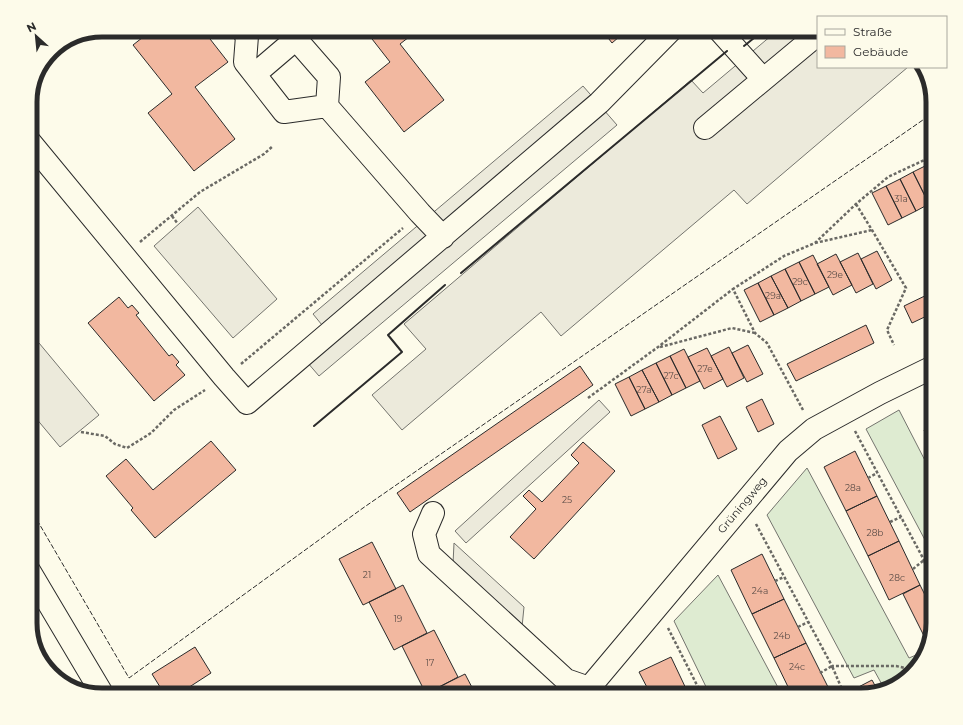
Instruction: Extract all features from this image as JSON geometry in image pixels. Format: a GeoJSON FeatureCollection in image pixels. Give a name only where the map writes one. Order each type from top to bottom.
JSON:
{"type":"FeatureCollection","features":[{"type":"Feature","properties":{"kind":"street"},"geometry":{"type":"LineString","coordinates":[[246,37],[245,62],[284,112],[327,106]]}},
{"type":"Feature","properties":{"kind":"street"},"geometry":{"type":"LineString","coordinates":[[255,74],[290,37]]}},
{"type":"Feature","properties":{"kind":"street"},"geometry":{"type":"LineString","coordinates":[[294,37],[329,77],[327,106],[420,213],[443,237]]}},
{"type":"Feature","properties":{"kind":"street"},"geometry":{"type":"LineString","coordinates":[[37,150],[224,378],[247,403],[599,103],[663,37]]}},
{"type":"Feature","properties":{"kind":"street"},"geometry":{"type":"LineString","coordinates":[[725,37],[763,79]]}},
{"type":"Feature","properties":{"kind":"street"},"geometry":{"type":"LineString","coordinates":[[706,128],[814,37]]}},
{"type":"Feature","properties":{"kind":"street","name":"Grüningweg"},"geometry":{"type":"LineString","coordinates":[[593,688],[657,606],[788,451],[814,429],[880,393],[926,370]]}},
{"type":"Feature","properties":{"kind":"street","name":"Grüningweg"},"geometry":{"type":"LineString","coordinates":[[433,513],[424,534],[429,554],[566,680],[584,688]]}},
{"type":"Feature","properties":{"kind":"street"},"geometry":{"type":"LineString","coordinates":[[37,584],[98,688]]}},
{"type":"Feature","properties":{"kind":"path"},"geometry":{"type":"LineString","coordinates":[[124,256],[200,192],[264,154],[273,146]]}},
{"type":"Feature","properties":{"kind":"path"},"geometry":{"type":"LineString","coordinates":[[815,244],[856,204],[888,177],[926,159]]}},
{"type":"Feature","properties":{"kind":"path"},"geometry":{"type":"LineString","coordinates":[[856,204],[906,288],[887,330],[894,345]]}},
{"type":"Feature","properties":{"kind":"path"},"geometry":{"type":"LineString","coordinates":[[81,432],[105,436],[115,444],[127,448],[152,433],[174,410],[224,378],[420,213]]}},
{"type":"Feature","properties":{"kind":"path"},"geometry":{"type":"LineString","coordinates":[[172,216],[178,224]]}},
{"type":"Feature","properties":{"kind":"path"},"geometry":{"type":"LineString","coordinates":[[588,398],[658,347],[733,289],[784,256],[815,244],[872,230]]}},
{"type":"Feature","properties":{"kind":"path"},"geometry":{"type":"LineString","coordinates":[[733,289],[755,333],[767,344],[814,429]]}},
{"type":"Feature","properties":{"kind":"path"},"geometry":{"type":"LineString","coordinates":[[658,347],[732,328],[755,333]]}},
{"type":"Feature","properties":{"kind":"path"},"geometry":{"type":"LineString","coordinates":[[845,412],[926,566]]}},
{"type":"Feature","properties":{"kind":"path"},"geometry":{"type":"LineString","coordinates":[[868,478],[877,473]]}},
{"type":"Feature","properties":{"kind":"path"},"geometry":{"type":"LineString","coordinates":[[744,503],[832,666],[841,688]]}},
{"type":"Feature","properties":{"kind":"path"},"geometry":{"type":"LineString","coordinates":[[890,522],[901,517]]}},
{"type":"Feature","properties":{"kind":"path"},"geometry":{"type":"LineString","coordinates":[[913,569],[924,560]]}},
{"type":"Feature","properties":{"kind":"path"},"geometry":{"type":"LineString","coordinates":[[775,581],[784,577]]}},
{"type":"Feature","properties":{"kind":"path"},"geometry":{"type":"LineString","coordinates":[[657,606],[698,688]]}},
{"type":"Feature","properties":{"kind":"path"},"geometry":{"type":"LineString","coordinates":[[798,627],[808,622]]}},
{"type":"Feature","properties":{"kind":"path"},"geometry":{"type":"LineString","coordinates":[[820,673],[832,666],[896,666],[907,669]]}},
{"type":"Feature","properties":{"kind":"green space"},"geometry":{"type":"Polygon","coordinates":[[[899,410],[926,462],[926,542],[866,429],[899,410]]]}},
{"type":"Feature","properties":{"kind":"green space"},"geometry":{"type":"Polygon","coordinates":[[[807,468],[909,658],[918,654],[913,663],[904,672],[882,685],[874,670],[854,678],[767,515],[807,468]]]}},
{"type":"Feature","properties":{"kind":"green space"},"geometry":{"type":"Polygon","coordinates":[[[718,575],[778,688],[707,688],[674,621],[718,575]]]}},
{"type":"Feature","properties":{"kind":"shaded area"},"geometry":{"type":"Polygon","coordinates":[[[770,37],[817,37],[817,68],[907,68],[747,204],[734,190],[561,336],[541,312],[402,430],[372,395],[426,349],[404,324],[691,80],[703,93],[770,37]]]}},
{"type":"Feature","properties":{"kind":"shaded area"},"geometry":{"type":"Polygon","coordinates":[[[583,86],[617,125],[319,376],[295,348],[322,325],[313,314],[583,86]]]}},
{"type":"Feature","properties":{"kind":"shaded area"},"geometry":{"type":"Polygon","coordinates":[[[198,207],[277,299],[233,338],[154,246],[198,207]]]}},
{"type":"Feature","properties":{"kind":"shaded area"},"geometry":{"type":"Polygon","coordinates":[[[39,343],[99,415],[60,447],[37,419],[37,345],[39,343]]]}},
{"type":"Feature","properties":{"kind":"shaded area"},"geometry":{"type":"Polygon","coordinates":[[[599,400],[610,412],[466,543],[455,531],[599,400]]]}},
{"type":"Feature","properties":{"kind":"shaded area"},"geometry":{"type":"Polygon","coordinates":[[[454,543],[524,607],[522,627],[453,564],[454,543]]]}},
{"type":"Feature","properties":{"kind":"building"},"geometry":{"type":"Polygon","coordinates":[[[143,37],[208,37],[228,62],[195,87],[235,139],[194,171],[148,113],[172,94],[133,45],[143,37]]]}},
{"type":"Feature","properties":{"kind":"building"},"geometry":{"type":"Polygon","coordinates":[[[370,37],[409,37],[400,44],[444,100],[404,132],[365,82],[390,62],[370,37]]]}},
{"type":"Feature","properties":{"kind":"building"},"geometry":{"type":"Polygon","coordinates":[[[607,37],[619,37],[612,43],[607,37]]]}},
{"type":"Feature","properties":{"kind":"building"},"geometry":{"type":"Polygon","coordinates":[[[926,166],[926,198],[913,172],[926,166]]]}},
{"type":"Feature","properties":{"kind":"building"},"geometry":{"type":"Polygon","coordinates":[[[913,172],[926,198],[926,206],[916,211],[900,179],[913,172]]]}},
{"type":"Feature","properties":{"kind":"building"},"geometry":{"type":"Polygon","coordinates":[[[900,179],[916,211],[902,218],[886,186],[900,179]]]}},
{"type":"Feature","properties":{"kind":"building"},"geometry":{"type":"Polygon","coordinates":[[[886,186],[902,218],[888,225],[872,193],[886,186]]]}},
{"type":"Feature","properties":{"kind":"building"},"geometry":{"type":"Polygon","coordinates":[[[877,251],[892,280],[876,289],[861,259],[877,251]]]}},
{"type":"Feature","properties":{"kind":"building"},"geometry":{"type":"Polygon","coordinates":[[[858,253],[873,284],[856,293],[840,262],[858,253]]]}},
{"type":"Feature","properties":{"kind":"building"},"geometry":{"type":"Polygon","coordinates":[[[836,254],[852,285],[833,295],[817,264],[836,254]]]}},
{"type":"Feature","properties":{"kind":"building"},"geometry":{"type":"Polygon","coordinates":[[[813,255],[829,287],[815,294],[799,262],[813,255]]]}},
{"type":"Feature","properties":{"kind":"building"},"geometry":{"type":"Polygon","coordinates":[[[799,262],[815,294],[801,301],[785,269],[799,262]]]}},
{"type":"Feature","properties":{"kind":"building"},"geometry":{"type":"Polygon","coordinates":[[[785,269],[801,301],[788,308],[771,276],[785,269]]]}},
{"type":"Feature","properties":{"kind":"building"},"geometry":{"type":"Polygon","coordinates":[[[771,276],[788,308],[774,315],[758,283],[771,276]]]}},
{"type":"Feature","properties":{"kind":"building"},"geometry":{"type":"Polygon","coordinates":[[[758,283],[774,315],[760,322],[744,290],[758,283]]]}},
{"type":"Feature","properties":{"kind":"building"},"geometry":{"type":"Polygon","coordinates":[[[926,295],[926,316],[912,323],[904,306],[926,295]]]}},
{"type":"Feature","properties":{"kind":"building"},"geometry":{"type":"Polygon","coordinates":[[[119,297],[128,308],[132,305],[139,313],[136,315],[169,356],[172,354],[179,362],[176,365],[185,375],[154,401],[88,323],[119,297]]]}},
{"type":"Feature","properties":{"kind":"building"},"geometry":{"type":"Polygon","coordinates":[[[866,325],[874,343],[796,381],[787,364],[866,325]]]}},
{"type":"Feature","properties":{"kind":"building"},"geometry":{"type":"Polygon","coordinates":[[[748,345],[763,374],[747,382],[732,353],[748,345]]]}},
{"type":"Feature","properties":{"kind":"building"},"geometry":{"type":"Polygon","coordinates":[[[729,347],[744,378],[727,387],[711,356],[729,347]]]}},
{"type":"Feature","properties":{"kind":"building"},"geometry":{"type":"Polygon","coordinates":[[[707,348],[723,379],[704,389],[688,357],[707,348]]]}},
{"type":"Feature","properties":{"kind":"building"},"geometry":{"type":"Polygon","coordinates":[[[684,349],[700,381],[686,388],[670,356],[684,349]]]}},
{"type":"Feature","properties":{"kind":"building"},"geometry":{"type":"Polygon","coordinates":[[[670,356],[686,388],[672,395],[656,363],[670,356]]]}},
{"type":"Feature","properties":{"kind":"building"},"geometry":{"type":"Polygon","coordinates":[[[656,363],[672,395],[659,402],[642,370],[656,363]]]}},
{"type":"Feature","properties":{"kind":"building"},"geometry":{"type":"Polygon","coordinates":[[[580,366],[593,385],[410,512],[397,493],[580,366]]]}},
{"type":"Feature","properties":{"kind":"building"},"geometry":{"type":"Polygon","coordinates":[[[642,370],[659,402],[645,409],[629,377],[642,370]]]}},
{"type":"Feature","properties":{"kind":"building"},"geometry":{"type":"Polygon","coordinates":[[[629,377],[645,409],[631,416],[615,384],[629,377]]]}},
{"type":"Feature","properties":{"kind":"building"},"geometry":{"type":"Polygon","coordinates":[[[762,399],[774,424],[758,432],[746,407],[762,399]]]}},
{"type":"Feature","properties":{"kind":"building"},"geometry":{"type":"Polygon","coordinates":[[[720,416],[737,449],[718,459],[702,425],[720,416]]]}},
{"type":"Feature","properties":{"kind":"building"},"geometry":{"type":"Polygon","coordinates":[[[211,441],[236,470],[155,538],[131,510],[133,508],[106,476],[126,459],[153,490],[211,441]]]}},
{"type":"Feature","properties":{"kind":"building"},"geometry":{"type":"Polygon","coordinates":[[[583,442],[615,471],[534,559],[510,537],[536,509],[523,496],[529,490],[542,502],[579,463],[571,455],[583,442]]]}},
{"type":"Feature","properties":{"kind":"building"},"geometry":{"type":"Polygon","coordinates":[[[855,451],[877,496],[846,511],[824,467],[855,451]]]}},
{"type":"Feature","properties":{"kind":"building"},"geometry":{"type":"Polygon","coordinates":[[[877,496],[899,541],[868,556],[846,511],[877,496]]]}},
{"type":"Feature","properties":{"kind":"building"},"geometry":{"type":"Polygon","coordinates":[[[899,541],[920,585],[889,600],[868,556],[899,541]]]}},
{"type":"Feature","properties":{"kind":"building"},"geometry":{"type":"Polygon","coordinates":[[[372,542],[396,589],[363,605],[339,559],[372,542]]]}},
{"type":"Feature","properties":{"kind":"building"},"geometry":{"type":"Polygon","coordinates":[[[762,554],[784,599],[752,614],[731,570],[762,554]]]}},
{"type":"Feature","properties":{"kind":"building"},"geometry":{"type":"Polygon","coordinates":[[[403,585],[427,633],[394,650],[369,602],[403,585]]]}},
{"type":"Feature","properties":{"kind":"building"},"geometry":{"type":"Polygon","coordinates":[[[920,585],[926,597],[925,637],[903,594],[920,585]]]}},
{"type":"Feature","properties":{"kind":"building"},"geometry":{"type":"Polygon","coordinates":[[[784,599],[806,643],[774,658],[752,614],[784,599]]]}},
{"type":"Feature","properties":{"kind":"building"},"geometry":{"type":"Polygon","coordinates":[[[434,630],[458,677],[437,688],[423,688],[402,646],[434,630]]]}},
{"type":"Feature","properties":{"kind":"building"},"geometry":{"type":"Polygon","coordinates":[[[806,643],[828,687],[789,688],[774,658],[806,643]]]}},
{"type":"Feature","properties":{"kind":"building"},"geometry":{"type":"Polygon","coordinates":[[[195,647],[211,673],[188,688],[161,688],[152,674],[195,647]]]}},
{"type":"Feature","properties":{"kind":"building"},"geometry":{"type":"Polygon","coordinates":[[[671,657],[686,688],[647,688],[639,672],[671,657]]]}},
{"type":"Feature","properties":{"kind":"building"},"geometry":{"type":"Polygon","coordinates":[[[465,674],[472,688],[437,688],[465,674]]]}},
{"type":"Feature","properties":{"kind":"building"},"geometry":{"type":"Polygon","coordinates":[[[872,680],[876,687],[861,688],[857,688],[872,680]]]}},
{"type":"Feature","properties":{"kind":"fence"},"geometry":{"type":"LineString","coordinates":[[37,520],[129,678],[363,508],[926,118]]}},
{"type":"Feature","properties":{"kind":"wall"},"geometry":{"type":"LineString","coordinates":[[744,46],[755,37]]}},
{"type":"Feature","properties":{"kind":"wall"},"geometry":{"type":"LineString","coordinates":[[461,273],[727,51]]}},
{"type":"Feature","properties":{"kind":"wall"},"geometry":{"type":"LineString","coordinates":[[314,426],[402,352],[388,335],[445,285]]}}]}
